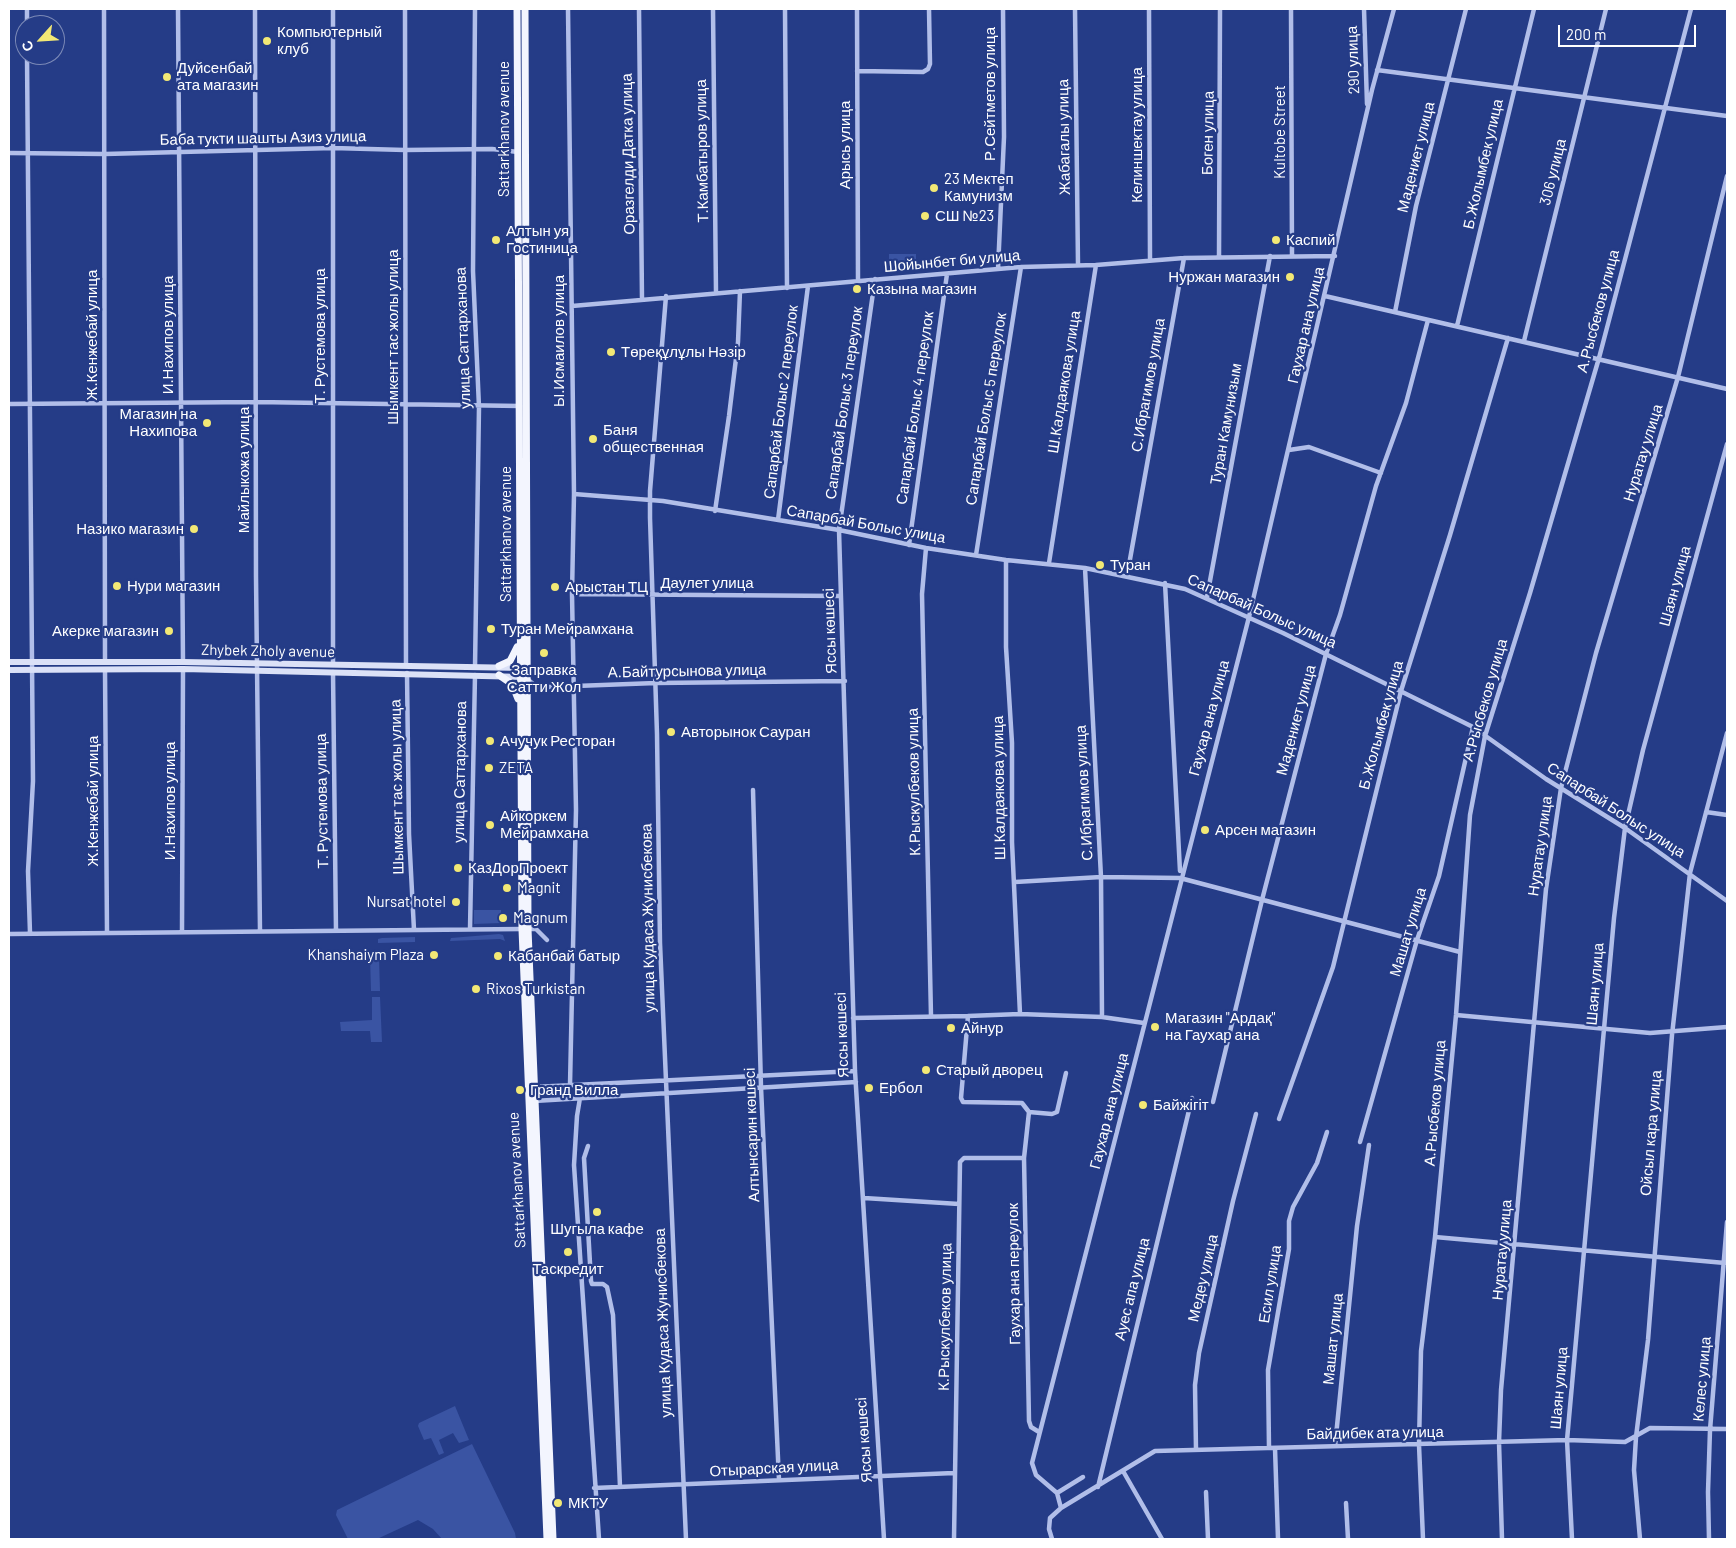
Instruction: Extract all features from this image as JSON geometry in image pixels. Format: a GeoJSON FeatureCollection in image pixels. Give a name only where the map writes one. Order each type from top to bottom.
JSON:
{"type":"FeatureCollection","features":[{"type":"Feature","properties":{"kind":"main road","name":"Sattarkhanov avenue"},"geometry":{"type":"LineString","coordinates":[[517,9],[522,357]]}},
{"type":"Feature","properties":{"kind":"main road","name":"Sattarkhanov avenue"},"geometry":{"type":"LineString","coordinates":[[525,9],[522,357],[525,929]]}},
{"type":"Feature","properties":{"kind":"main road","name":"Sattarkhanov avenue"},"geometry":{"type":"LineString","coordinates":[[523,628],[520,637],[525,674],[520,705],[525,929],[546,1539]]}},
{"type":"Feature","properties":{"kind":"main road"},"geometry":{"type":"LineString","coordinates":[[499,666],[512,658],[520,637]]}},
{"type":"Feature","properties":{"kind":"main road"},"geometry":{"type":"LineString","coordinates":[[499,675],[512,684],[520,705]]}},
{"type":"Feature","properties":{"kind":"main road","name":"Sattarkhanov avenue"},"geometry":{"type":"LineString","coordinates":[[533,1155],[553,1539]]}},
{"type":"Feature","properties":{"kind":"street","name":"Ж.Кенжебай улица"},"geometry":{"type":"LineString","coordinates":[[104,9],[105,662]]}},
{"type":"Feature","properties":{"kind":"street","name":"И.Нахипов улица"},"geometry":{"type":"LineString","coordinates":[[178,9],[183,662]]}},
{"type":"Feature","properties":{"kind":"street","name":"Майлыкожа улица"},"geometry":{"type":"LineString","coordinates":[[254,9],[260,931]]}},
{"type":"Feature","properties":{"kind":"street","name":"Т. Рустемова улица"},"geometry":{"type":"LineString","coordinates":[[333,9],[333,664]]}},
{"type":"Feature","properties":{"kind":"street","name":"Шымкент тас жолы улица"},"geometry":{"type":"LineString","coordinates":[[405,9],[406,665]]}},
{"type":"Feature","properties":{"kind":"street","name":"улица Саттарханова"},"geometry":{"type":"LineString","coordinates":[[475,9],[473,270],[479,407],[475,667]]}},
{"type":"Feature","properties":{"kind":"street","name":"Ы.Исмаилов улица"},"geometry":{"type":"LineString","coordinates":[[568,9],[574,494],[572,594],[576,819],[572,889],[570,1085]]}},
{"type":"Feature","properties":{"kind":"street","name":"Оразгелди Датка улица"},"geometry":{"type":"LineString","coordinates":[[639,9],[642,299]]}},
{"type":"Feature","properties":{"kind":"street","name":"Т.Камбатыров улица"},"geometry":{"type":"LineString","coordinates":[[713,9],[716,292]]}},
{"type":"Feature","properties":{"kind":"street"},"geometry":{"type":"LineString","coordinates":[[785,9],[787,288]]}},
{"type":"Feature","properties":{"kind":"street","name":"Арысь улица"},"geometry":{"type":"LineString","coordinates":[[857,9],[858,281]]}},
{"type":"Feature","properties":{"kind":"street"},"geometry":{"type":"LineString","coordinates":[[857,70],[923,72],[928,69],[930,64],[929,9]]}},
{"type":"Feature","properties":{"kind":"street","name":"Р.Сейтметов улица"},"geometry":{"type":"LineString","coordinates":[[998,269],[1004,137],[1003,9]]}},
{"type":"Feature","properties":{"kind":"street","name":"Жабагалы улица"},"geometry":{"type":"LineString","coordinates":[[1075,9],[1078,265]]}},
{"type":"Feature","properties":{"kind":"street","name":"Келиншектау улица"},"geometry":{"type":"LineString","coordinates":[[1149,9],[1150,260]]}},
{"type":"Feature","properties":{"kind":"street","name":"Боген улица"},"geometry":{"type":"LineString","coordinates":[[1219,257],[1220,9]]}},
{"type":"Feature","properties":{"kind":"street","name":"Kultobe Street"},"geometry":{"type":"LineString","coordinates":[[1291,9],[1292,255]]}},
{"type":"Feature","properties":{"kind":"street","name":"290 улица"},"geometry":{"type":"LineString","coordinates":[[1364,9],[1368,110]]}},
{"type":"Feature","properties":{"kind":"street","name":"Гаухар ана улица"},"geometry":{"type":"LineString","coordinates":[[1057,1493],[1036,1475],[1032,1467],[1039,1432],[1180,878],[1249,617],[1368,110],[1394,9]]}},
{"type":"Feature","properties":{"kind":"street","name":"Мадениет улица"},"geometry":{"type":"LineString","coordinates":[[1395,312],[1416,206],[1466,9]]}},
{"type":"Feature","properties":{"kind":"street","name":"Б.Жолымбек улица"},"geometry":{"type":"LineString","coordinates":[[1458,326],[1534,9]]}},
{"type":"Feature","properties":{"kind":"street","name":"306 улица"},"geometry":{"type":"LineString","coordinates":[[1524,341],[1606,9]]}},
{"type":"Feature","properties":{"kind":"street","name":"А.Рысбеков улица"},"geometry":{"type":"LineString","coordinates":[[1423,1539],[1419,1445],[1421,1351],[1435,1237],[1456,1015],[1470,815],[1485,736],[1530,593],[1599,358],[1691,9]]}},
{"type":"Feature","properties":{"kind":"street"},"geometry":{"type":"LineString","coordinates":[[27,65],[33,781],[28,872],[30,933]]}},
{"type":"Feature","properties":{"kind":"street"},"geometry":{"type":"LineString","coordinates":[[1378,70],[1448,81],[1514,87],[1727,116]]}},
{"type":"Feature","properties":{"kind":"street","name":"Баба тукти шашты Азиз улица"},"geometry":{"type":"LineString","coordinates":[[9,153],[105,154],[333,148],[475,149],[518,152]]}},
{"type":"Feature","properties":{"kind":"street","name":"Нуратау улица"},"geometry":{"type":"LineString","coordinates":[[1502,1539],[1498,1442],[1546,889],[1561,788],[1596,653],[1678,377],[1727,176]]}},
{"type":"Feature","properties":{"kind":"street","name":"Шойынбет би улица"},"geometry":{"type":"LineString","coordinates":[[572,306],[666,296],[787,288],[1021,267],[1096,265],[1184,258],[1292,255],[1335,256]]}},
{"type":"Feature","properties":{"kind":"street","name":"Туран Камунизым"},"geometry":{"type":"LineString","coordinates":[[1207,597],[1270,256]]}},
{"type":"Feature","properties":{"kind":"street","name":"С.Ибрагимов улица"},"geometry":{"type":"LineString","coordinates":[[1127,576],[1184,258]]}},
{"type":"Feature","properties":{"kind":"street","name":"Ш.Калдаякова улица"},"geometry":{"type":"LineString","coordinates":[[1049,563],[1096,265]]}},
{"type":"Feature","properties":{"kind":"street","name":"Сапарбай Болыс 5 переулок"},"geometry":{"type":"LineString","coordinates":[[976,556],[1021,267]]}},
{"type":"Feature","properties":{"kind":"street","name":"Сапарбай Болыс 4 переулок"},"geometry":{"type":"LineString","coordinates":[[909,545],[947,274]]}},
{"type":"Feature","properties":{"kind":"street","name":"Сапарбай Болыс 3 переулок"},"geometry":{"type":"LineString","coordinates":[[839,530],[875,279]]}},
{"type":"Feature","properties":{"kind":"street","name":"Сапарбай Болыс 2 переулок"},"geometry":{"type":"LineString","coordinates":[[778,520],[808,286]]}},
{"type":"Feature","properties":{"kind":"street"},"geometry":{"type":"LineString","coordinates":[[716,511],[737,351],[740,291]]}},
{"type":"Feature","properties":{"kind":"street","name":"улица Кудаса Жунисбекова"},"geometry":{"type":"LineString","coordinates":[[666,296],[650,499],[656,683],[660,943],[686,1539]]}},
{"type":"Feature","properties":{"kind":"street"},"geometry":{"type":"LineString","coordinates":[[1325,296],[1727,388]]}},
{"type":"Feature","properties":{"kind":"street","name":"Мадениет улица"},"geometry":{"type":"LineString","coordinates":[[1213,1102],[1262,900],[1326,654],[1340,615],[1381,473],[1406,403],[1428,320]]}},
{"type":"Feature","properties":{"kind":"street","name":"Б.Жолымбек улица"},"geometry":{"type":"LineString","coordinates":[[1279,1119],[1328,984],[1401,691],[1442,561],[1508,338]]}},
{"type":"Feature","properties":{"kind":"street"},"geometry":{"type":"LineString","coordinates":[[9,404],[256,402],[479,407],[522,406]]}},
{"type":"Feature","properties":{"kind":"street","name":"Шаян улица"},"geometry":{"type":"LineString","coordinates":[[1572,1539],[1566,1440],[1614,918],[1625,828],[1643,750],[1727,444]]}},
{"type":"Feature","properties":{"kind":"street"},"geometry":{"type":"LineString","coordinates":[[1289,450],[1309,447],[1381,473]]}},
{"type":"Feature","properties":{"kind":"street","name":"Сапарбай Болыс улица"},"geometry":{"type":"LineString","coordinates":[[574,494],[650,499],[839,530],[909,545],[976,556],[1085,568],[1165,583],[1207,597],[1473,727],[1561,788],[1625,828],[1727,901]]}},
{"type":"Feature","properties":{"kind":"street","name":"Яссы көшесі"},"geometry":{"type":"LineString","coordinates":[[839,530],[845,681],[855,1071],[884,1539]]}},
{"type":"Feature","properties":{"kind":"street","name":"К.Рыскулбеков улица"},"geometry":{"type":"LineString","coordinates":[[926,548],[922,594],[931,1016]]}},
{"type":"Feature","properties":{"kind":"street","name":"Ш.Калдаякова улица"},"geometry":{"type":"LineString","coordinates":[[1006,560],[1006,647],[1012,744],[1020,1014]]}},
{"type":"Feature","properties":{"kind":"street","name":"С.Ибрагимов улица"},"geometry":{"type":"LineString","coordinates":[[1085,568],[1101,877],[1102,1018]]}},
{"type":"Feature","properties":{"kind":"street"},"geometry":{"type":"LineString","coordinates":[[1165,583],[1180,878]]}},
{"type":"Feature","properties":{"kind":"street","name":"Даулет улица"},"geometry":{"type":"LineString","coordinates":[[572,594],[841,596]]}},
{"type":"Feature","properties":{"kind":"street","name":"Zhybek Zholy avenue"},"geometry":{"type":"LineString","coordinates":[[9,662],[183,662],[334,672],[475,675],[525,674]]}},
{"type":"Feature","properties":{"kind":"street","name":"Zhybek Zholy avenue"},"geometry":{"type":"LineString","coordinates":[[9,670],[183,669],[333,664],[499,666],[525,674]]}},
{"type":"Feature","properties":{"kind":"street","name":"И.Нахипов улица"},"geometry":{"type":"LineString","coordinates":[[182,932],[183,669]]}},
{"type":"Feature","properties":{"kind":"street","name":"Ж.Кенжебай улица"},"geometry":{"type":"LineString","coordinates":[[105,670],[107,932]]}},
{"type":"Feature","properties":{"kind":"street","name":"Т. Рустемова улица"},"geometry":{"type":"LineString","coordinates":[[334,672],[336,930]]}},
{"type":"Feature","properties":{"kind":"street","name":"Шымкент тас жолы улица"},"geometry":{"type":"LineString","coordinates":[[407,673],[409,834],[414,930]]}},
{"type":"Feature","properties":{"kind":"street","name":"А.Байтурсынова улица"},"geometry":{"type":"LineString","coordinates":[[525,674],[538,687],[656,683],[845,681]]}},
{"type":"Feature","properties":{"kind":"street","name":"улица Саттарханова"},"geometry":{"type":"LineString","coordinates":[[470,930],[475,675]]}},
{"type":"Feature","properties":{"kind":"street","name":"Машат улица"},"geometry":{"type":"LineString","coordinates":[[1360,1142],[1417,940],[1439,876],[1473,727]]}},
{"type":"Feature","properties":{"kind":"street","name":"Ойсыл кара улица"},"geometry":{"type":"LineString","coordinates":[[1640,1539],[1634,1470],[1636,1437],[1648,1340],[1653,1256],[1672,1032],[1690,873],[1727,733]]}},
{"type":"Feature","properties":{"kind":"street","name":"Алтынсарин көшесі"},"geometry":{"type":"LineString","coordinates":[[752,790],[761,1087],[779,1480]]}},
{"type":"Feature","properties":{"kind":"street"},"geometry":{"type":"LineString","coordinates":[[1706,812],[1727,815]]}},
{"type":"Feature","properties":{"kind":"street"},"geometry":{"type":"LineString","coordinates":[[1015,882],[1101,877],[1180,878],[1460,952]]}},
{"type":"Feature","properties":{"kind":"street"},"geometry":{"type":"LineString","coordinates":[[9,934],[536,929],[547,940]]}},
{"type":"Feature","properties":{"kind":"street"},"geometry":{"type":"LineString","coordinates":[[853,1018],[1020,1014],[1102,1018],[1144,1023]]}},
{"type":"Feature","properties":{"kind":"street"},"geometry":{"type":"LineString","coordinates":[[1456,1015],[1604,1030],[1672,1032],[1727,1027]]}},
{"type":"Feature","properties":{"kind":"street"},"geometry":{"type":"LineString","coordinates":[[968,1016],[961,1098],[966,1103],[1022,1103],[1029,1112],[1052,1114],[1057,1112],[1066,1073]]}},
{"type":"Feature","properties":{"kind":"street"},"geometry":{"type":"LineString","coordinates":[[531,1087],[855,1071]]}},
{"type":"Feature","properties":{"kind":"street"},"geometry":{"type":"LineString","coordinates":[[531,1101],[856,1082]]}},
{"type":"Feature","properties":{"kind":"street"},"geometry":{"type":"LineString","coordinates":[[580,1098],[574,1165],[598,1539]]}},
{"type":"Feature","properties":{"kind":"street","name":"Ауес апа улица"},"geometry":{"type":"LineString","coordinates":[[1098,1487],[1192,1098]]}},
{"type":"Feature","properties":{"kind":"street","name":"Гаухар ана переулок"},"geometry":{"type":"LineString","coordinates":[[1029,1112],[1024,1158],[1028,1420],[1031,1427],[1039,1432]]}},
{"type":"Feature","properties":{"kind":"street","name":"Медеу улица"},"geometry":{"type":"LineString","coordinates":[[1196,1450],[1195,1384],[1199,1353],[1233,1202],[1256,1114]]}},
{"type":"Feature","properties":{"kind":"street","name":"Есил улица"},"geometry":{"type":"LineString","coordinates":[[1269,1448],[1268,1370],[1289,1249],[1290,1221],[1293,1207],[1317,1163],[1327,1132]]}},
{"type":"Feature","properties":{"kind":"street","name":"Машат улица"},"geometry":{"type":"LineString","coordinates":[[1335,1446],[1358,1226],[1369,1145]]}},
{"type":"Feature","properties":{"kind":"street"},"geometry":{"type":"LineString","coordinates":[[588,1146],[584,1158],[591,1281],[592,1284],[603,1284],[607,1287],[614,1314],[620,1487]]}},
{"type":"Feature","properties":{"kind":"street","name":"К.Рыскулбеков улица"},"geometry":{"type":"LineString","coordinates":[[954,1539],[961,1159],[1024,1158]]}},
{"type":"Feature","properties":{"kind":"street"},"geometry":{"type":"LineString","coordinates":[[864,1198],[959,1204]]}},
{"type":"Feature","properties":{"kind":"street","name":"Келес улица"},"geometry":{"type":"LineString","coordinates":[[1709,1539],[1710,1430],[1726,1263],[1727,1222]]}},
{"type":"Feature","properties":{"kind":"street"},"geometry":{"type":"LineString","coordinates":[[1435,1237],[1726,1263]]}},
{"type":"Feature","properties":{"kind":"street","name":"Байдибек ата улица"},"geometry":{"type":"LineString","coordinates":[[1052,1539],[1049,1529],[1050,1518],[1061,1508],[1155,1451],[1566,1440],[1625,1442],[1650,1428],[1727,1429]]}},
{"type":"Feature","properties":{"kind":"street"},"geometry":{"type":"LineString","coordinates":[[1275,1448],[1278,1539]]}},
{"type":"Feature","properties":{"kind":"street"},"geometry":{"type":"LineString","coordinates":[[1123,1471],[1162,1539]]}},
{"type":"Feature","properties":{"kind":"street","name":"Отырарская улица"},"geometry":{"type":"LineString","coordinates":[[594,1488],[954,1473]]}},
{"type":"Feature","properties":{"kind":"street"},"geometry":{"type":"LineString","coordinates":[[1061,1508],[1057,1493],[1083,1478]]}},
{"type":"Feature","properties":{"kind":"street"},"geometry":{"type":"LineString","coordinates":[[1206,1492],[1208,1539]]}},
{"type":"Feature","properties":{"kind":"street"},"geometry":{"type":"LineString","coordinates":[[1346,1504],[1348,1539]]}},
{"type":"Feature","properties":{"kind":"shaded area"},"geometry":{"type":"Polygon","coordinates":[[[889,254],[916,254],[916,267],[889,267],[889,254]]]}},
{"type":"Feature","properties":{"kind":"shaded area"},"geometry":{"type":"Polygon","coordinates":[[[474,910],[501,910],[501,923],[474,924],[474,910]]]}},
{"type":"Feature","properties":{"kind":"shaded area"},"geometry":{"type":"Polygon","coordinates":[[[503,935],[505,941],[500,939],[450,941],[451,938],[503,935]]]}},
{"type":"Feature","properties":{"kind":"shaded area"},"geometry":{"type":"Polygon","coordinates":[[[415,937],[415,942],[378,943],[378,939],[382,938],[415,937]]]}},
{"type":"Feature","properties":{"kind":"shaded area"},"geometry":{"type":"Polygon","coordinates":[[[370,957],[379,957],[380,991],[371,991],[370,957]]]}},
{"type":"Feature","properties":{"kind":"shaded area"},"geometry":{"type":"Polygon","coordinates":[[[372,997],[380,997],[382,1042],[371,1042],[370,1031],[341,1031],[340,1022],[372,1020],[372,997]]]}},
{"type":"Feature","properties":{"kind":"shaded area"},"geometry":{"type":"Polygon","coordinates":[[[455,1406],[469,1440],[459,1443],[453,1433],[439,1440],[444,1453],[439,1455],[431,1438],[424,1440],[418,1426],[419,1423],[455,1406]]]}},
{"type":"Feature","properties":{"kind":"shaded area"},"geometry":{"type":"Polygon","coordinates":[[[472,1444],[515,1533],[516,1539],[442,1539],[433,1529],[418,1520],[377,1539],[348,1539],[336,1515],[337,1510],[472,1444]]]}},
{"type":"Feature","properties":{"kind":"place","name":"Компьютерный клуб"},"geometry":{"type":"Point","coordinates":[267,41]}},
{"type":"Feature","properties":{"kind":"place","name":"Дуйсенбай ата магазин"},"geometry":{"type":"Point","coordinates":[167,77]}},
{"type":"Feature","properties":{"kind":"place","name":"23 Мектеп Камунизм"},"geometry":{"type":"Point","coordinates":[934,188]}},
{"type":"Feature","properties":{"kind":"place","name":"СШ №23"},"geometry":{"type":"Point","coordinates":[925,216]}},
{"type":"Feature","properties":{"kind":"place","name":"Алтын уя Гостиница"},"geometry":{"type":"Point","coordinates":[496,240]}},
{"type":"Feature","properties":{"kind":"place","name":"Каспий"},"geometry":{"type":"Point","coordinates":[1276,240]}},
{"type":"Feature","properties":{"kind":"place","name":"Нуржан магазин"},"geometry":{"type":"Point","coordinates":[1290,277]}},
{"type":"Feature","properties":{"kind":"place","name":"Казына магазин"},"geometry":{"type":"Point","coordinates":[857,289]}},
{"type":"Feature","properties":{"kind":"place","name":"Төреқұлұлы Нәзір"},"geometry":{"type":"Point","coordinates":[611,352]}},
{"type":"Feature","properties":{"kind":"place","name":"Магазин на Нахипова"},"geometry":{"type":"Point","coordinates":[207,423]}},
{"type":"Feature","properties":{"kind":"place","name":"Баня общественная"},"geometry":{"type":"Point","coordinates":[593,439]}},
{"type":"Feature","properties":{"kind":"place","name":"Назико магазин"},"geometry":{"type":"Point","coordinates":[194,529]}},
{"type":"Feature","properties":{"kind":"place","name":"Туран"},"geometry":{"type":"Point","coordinates":[1100,565]}},
{"type":"Feature","properties":{"kind":"place","name":"Нури магазин"},"geometry":{"type":"Point","coordinates":[117,586]}},
{"type":"Feature","properties":{"kind":"place","name":"Арыстан ТЦ"},"geometry":{"type":"Point","coordinates":[555,587]}},
{"type":"Feature","properties":{"kind":"place","name":"Туран Мейрамхана"},"geometry":{"type":"Point","coordinates":[491,629]}},
{"type":"Feature","properties":{"kind":"place","name":"Акерке магазин"},"geometry":{"type":"Point","coordinates":[169,631]}},
{"type":"Feature","properties":{"kind":"place","name":"Заправка Сатти Жол"},"geometry":{"type":"Point","coordinates":[544,653]}},
{"type":"Feature","properties":{"kind":"place","name":"Авторынок Сауран"},"geometry":{"type":"Point","coordinates":[671,732]}},
{"type":"Feature","properties":{"kind":"place","name":"Ачучук Ресторан"},"geometry":{"type":"Point","coordinates":[490,741]}},
{"type":"Feature","properties":{"kind":"place","name":"ZETA"},"geometry":{"type":"Point","coordinates":[489,768]}},
{"type":"Feature","properties":{"kind":"place","name":"Айкоркем Мейрамхана"},"geometry":{"type":"Point","coordinates":[490,825]}},
{"type":"Feature","properties":{"kind":"place","name":"Арсен магазин"},"geometry":{"type":"Point","coordinates":[1205,830]}},
{"type":"Feature","properties":{"kind":"place","name":"КазДорПроект"},"geometry":{"type":"Point","coordinates":[458,868]}},
{"type":"Feature","properties":{"kind":"place","name":"Magnit"},"geometry":{"type":"Point","coordinates":[507,888]}},
{"type":"Feature","properties":{"kind":"place","name":"Nursat hotel"},"geometry":{"type":"Point","coordinates":[456,902]}},
{"type":"Feature","properties":{"kind":"place","name":"Magnum"},"geometry":{"type":"Point","coordinates":[503,918]}},
{"type":"Feature","properties":{"kind":"place","name":"Khanshaiym Plaza"},"geometry":{"type":"Point","coordinates":[434,955]}},
{"type":"Feature","properties":{"kind":"place","name":"Кабанбай батыр"},"geometry":{"type":"Point","coordinates":[498,956]}},
{"type":"Feature","properties":{"kind":"place","name":"Rixos Turkistan"},"geometry":{"type":"Point","coordinates":[476,989]}},
{"type":"Feature","properties":{"kind":"place","name":"Магазин \"Ардақ\" на Гаухар ана"},"geometry":{"type":"Point","coordinates":[1155,1027]}},
{"type":"Feature","properties":{"kind":"place","name":"Айнур"},"geometry":{"type":"Point","coordinates":[951,1028]}},
{"type":"Feature","properties":{"kind":"place","name":"Старый дворец"},"geometry":{"type":"Point","coordinates":[926,1070]}},
{"type":"Feature","properties":{"kind":"place","name":"Ербол"},"geometry":{"type":"Point","coordinates":[869,1088]}},
{"type":"Feature","properties":{"kind":"place","name":"Гранд Вилла"},"geometry":{"type":"Point","coordinates":[520,1090]}},
{"type":"Feature","properties":{"kind":"place","name":"Байжігіт"},"geometry":{"type":"Point","coordinates":[1143,1105]}},
{"type":"Feature","properties":{"kind":"place","name":"Шугыла кафе"},"geometry":{"type":"Point","coordinates":[597,1212]}},
{"type":"Feature","properties":{"kind":"place","name":"Таскредит"},"geometry":{"type":"Point","coordinates":[568,1252]}},
{"type":"Feature","properties":{"kind":"place","name":"МКТУ"},"geometry":{"type":"Point","coordinates":[558,1503]}}]}
